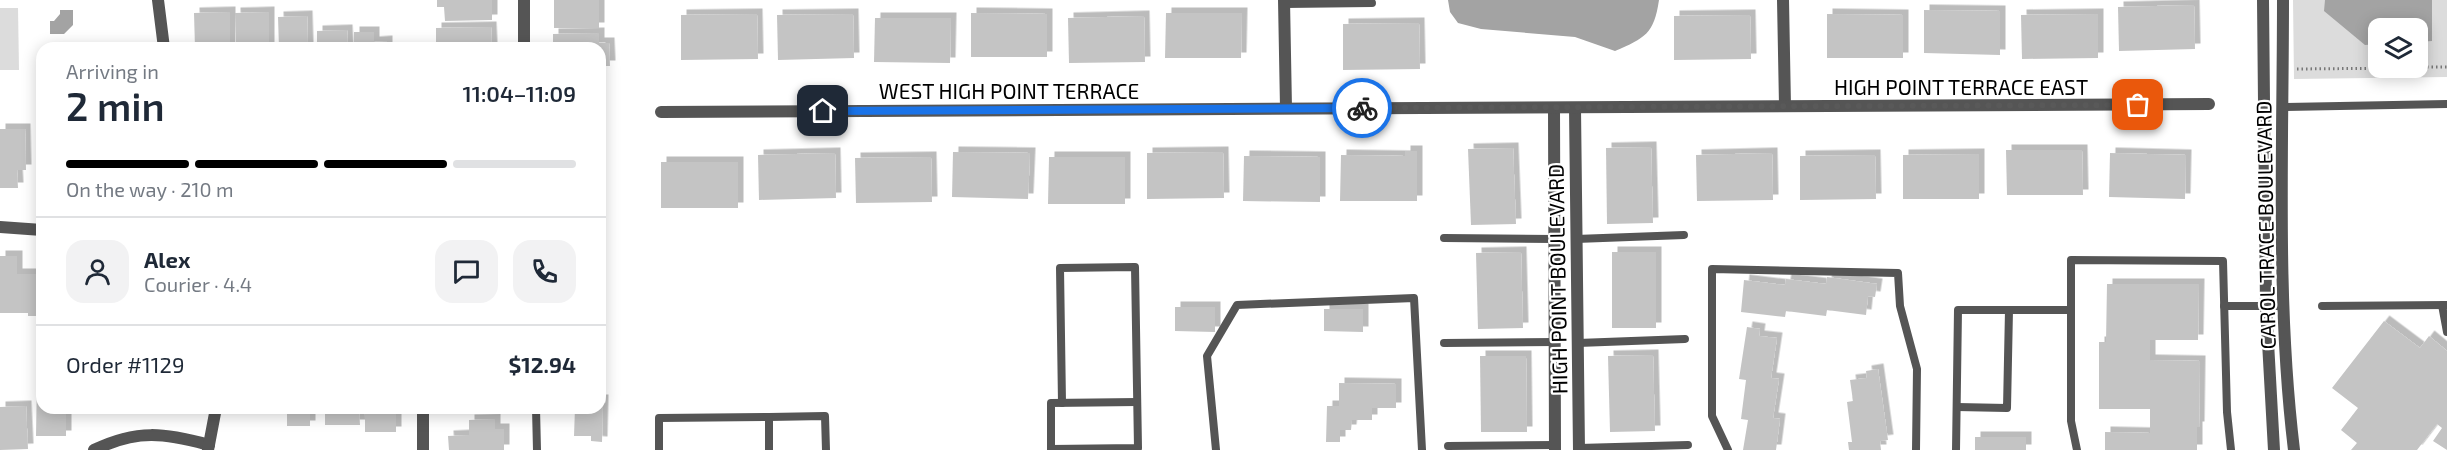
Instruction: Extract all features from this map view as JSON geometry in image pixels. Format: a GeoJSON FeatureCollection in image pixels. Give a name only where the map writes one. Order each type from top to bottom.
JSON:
{"type":"FeatureCollection","features":[{"type":"Feature","properties":{"kind":"street"},"geometry":{"type":"LineString","coordinates":[[158,0],[163,42]]}},
{"type":"Feature","properties":{"kind":"street"},"geometry":{"type":"LineString","coordinates":[[524,0],[524,42]]}},
{"type":"Feature","properties":{"kind":"street"},"geometry":{"type":"LineString","coordinates":[[1284,2],[1286,108],[1575,108],[1785,106],[1783,0]]}},
{"type":"Feature","properties":{"kind":"street","name":"CAROL TRACE BOULEVARD"},"geometry":{"type":"LineString","coordinates":[[2263,0],[2266,306],[2274,450]]}},
{"type":"Feature","properties":{"kind":"street","name":"CAROL TRACE BOULEVARD"},"geometry":{"type":"LineString","coordinates":[[2283,0],[2284,306],[2289,407],[2294,450]]}},
{"type":"Feature","properties":{"kind":"street","name":"HIGH POINT TERRACE EAST"},"geometry":{"type":"LineString","coordinates":[[1785,106],[2209,104]]}},
{"type":"Feature","properties":{"kind":"street","name":"WEST HIGH POINT TERRACE"},"geometry":{"type":"LineString","coordinates":[[661,112],[1286,108]]}},
{"type":"Feature","properties":{"kind":"street","name":"HIGH POINT BOULEVARD"},"geometry":{"type":"LineString","coordinates":[[1554,108],[1555,448]]}},
{"type":"Feature","properties":{"kind":"street","name":"HIGH POINT BOULEVARD"},"geometry":{"type":"LineString","coordinates":[[1575,108],[1579,449]]}},
{"type":"Feature","properties":{"kind":"street"},"geometry":{"type":"LineString","coordinates":[[0,226],[36,229]]}},
{"type":"Feature","properties":{"kind":"street"},"geometry":{"type":"LineString","coordinates":[[94,450],[119,439],[146,434],[173,435],[209,447],[215,414]]}},
{"type":"Feature","properties":{"kind":"street"},"geometry":{"type":"LineString","coordinates":[[423,414],[423,450]]}},
{"type":"Feature","properties":{"kind":"lane"},"geometry":{"type":"LineString","coordinates":[[1284,2],[1372,3]]}},
{"type":"Feature","properties":{"kind":"lane"},"geometry":{"type":"LineString","coordinates":[[2283,107],[2447,104]]}},
{"type":"Feature","properties":{"kind":"lane"},"geometry":{"type":"LineString","coordinates":[[1576,239],[1684,235]]}},
{"type":"Feature","properties":{"kind":"lane"},"geometry":{"type":"LineString","coordinates":[[1444,238],[1554,239]]}},
{"type":"Feature","properties":{"kind":"lane"},"geometry":{"type":"LineString","coordinates":[[2078,450],[2071,421],[2071,260],[2223,261],[2227,412],[2231,450]]}},
{"type":"Feature","properties":{"kind":"lane"},"geometry":{"type":"LineString","coordinates":[[1062,404],[1060,268],[1135,267],[1138,448],[1051,449],[1051,404],[1062,404],[1137,402]]}},
{"type":"Feature","properties":{"kind":"lane"},"geometry":{"type":"LineString","coordinates":[[1728,450],[1712,416],[1712,269],[1898,273],[1899,306],[1917,369],[1916,450]]}},
{"type":"Feature","properties":{"kind":"lane"},"geometry":{"type":"LineString","coordinates":[[1216,450],[1207,356],[1237,305],[1414,298],[1422,450]]}},
{"type":"Feature","properties":{"kind":"lane"},"geometry":{"type":"LineString","coordinates":[[2322,306],[2445,305],[2447,332]]}},
{"type":"Feature","properties":{"kind":"lane"},"geometry":{"type":"LineString","coordinates":[[2224,306],[2284,306]]}},
{"type":"Feature","properties":{"kind":"lane"},"geometry":{"type":"LineString","coordinates":[[1956,450],[1958,310],[2071,310]]}},
{"type":"Feature","properties":{"kind":"lane"},"geometry":{"type":"LineString","coordinates":[[1956,407],[2007,408],[2008,310]]}},
{"type":"Feature","properties":{"kind":"lane"},"geometry":{"type":"LineString","coordinates":[[1578,342],[1685,339]]}},
{"type":"Feature","properties":{"kind":"lane"},"geometry":{"type":"LineString","coordinates":[[1444,342],[1555,342]]}},
{"type":"Feature","properties":{"kind":"lane"},"geometry":{"type":"LineString","coordinates":[[536,414],[537,450]]}},
{"type":"Feature","properties":{"kind":"lane"},"geometry":{"type":"LineString","coordinates":[[659,450],[659,418],[825,416],[826,450]]}},
{"type":"Feature","properties":{"kind":"lane"},"geometry":{"type":"LineString","coordinates":[[769,417],[769,450]]}},
{"type":"Feature","properties":{"kind":"lane"},"geometry":{"type":"LineString","coordinates":[[1579,449],[1688,445]]}},
{"type":"Feature","properties":{"kind":"lane"},"geometry":{"type":"LineString","coordinates":[[1448,446],[1555,448]]}},
{"type":"Feature","properties":{"kind":"path"},"geometry":{"type":"LineString","coordinates":[[2297,58],[2297,69],[2368,68]]}},
{"type":"Feature","properties":{"kind":"path"},"geometry":{"type":"LineString","coordinates":[[2428,67],[2447,67]]}},
{"type":"Feature","properties":{"kind":"shaded area"},"geometry":{"type":"Polygon","coordinates":[[[1448,0],[1659,0],[1651,28],[1641,38],[1615,51],[1575,37],[1481,29],[1458,23],[1450,12],[1448,0]]]}},
{"type":"Feature","properties":{"kind":"shaded area"},"geometry":{"type":"Polygon","coordinates":[[[2293,0],[2447,0],[2447,77],[2428,77],[2428,18],[2368,18],[2368,78],[2370,78],[2294,79],[2293,0]]]}},
{"type":"Feature","properties":{"kind":"shaded area"},"geometry":{"type":"Polygon","coordinates":[[[2325,0],[2432,0],[2432,41],[2428,41],[2428,18],[2368,18],[2368,45],[2365,45],[2324,11],[2325,0]]]}},
{"type":"Feature","properties":{"kind":"shaded area"},"geometry":{"type":"Polygon","coordinates":[[[0,8],[18,8],[19,70],[0,70],[0,8]]]}},
{"type":"Feature","properties":{"kind":"shaded area"},"geometry":{"type":"Polygon","coordinates":[[[60,10],[73,10],[73,25],[64,34],[50,34],[50,21],[54,21],[60,14],[60,10]]]}},
{"type":"Feature","properties":{"kind":"building"},"geometry":{"type":"Polygon","coordinates":[[[437,0],[492,0],[492,20],[445,21],[444,7],[437,7],[437,0]]]}},
{"type":"Feature","properties":{"kind":"building"},"geometry":{"type":"Polygon","coordinates":[[[554,0],[599,0],[599,28],[554,28],[554,0]]]}},
{"type":"Feature","properties":{"kind":"building"},"geometry":{"type":"Polygon","coordinates":[[[2194,5],[2195,49],[2119,51],[2118,7],[2194,5]]]}},
{"type":"Feature","properties":{"kind":"building"},"geometry":{"type":"Polygon","coordinates":[[[1924,10],[2000,11],[2000,55],[1924,53],[1924,10]]]}},
{"type":"Feature","properties":{"kind":"building"},"geometry":{"type":"Polygon","coordinates":[[[230,12],[230,42],[195,42],[194,13],[230,12]]]}},
{"type":"Feature","properties":{"kind":"building"},"geometry":{"type":"Polygon","coordinates":[[[269,12],[269,42],[236,42],[235,13],[269,12]]]}},
{"type":"Feature","properties":{"kind":"building"},"geometry":{"type":"Polygon","coordinates":[[[971,13],[1047,14],[1047,57],[971,57],[971,13]]]}},
{"type":"Feature","properties":{"kind":"building"},"geometry":{"type":"Polygon","coordinates":[[[1166,13],[1242,13],[1241,58],[1165,58],[1166,13]]]}},
{"type":"Feature","properties":{"kind":"building"},"geometry":{"type":"Polygon","coordinates":[[[757,14],[758,59],[681,60],[681,15],[757,14]]]}},
{"type":"Feature","properties":{"kind":"building"},"geometry":{"type":"Polygon","coordinates":[[[853,14],[854,58],[778,60],[777,15],[853,14]]]}},
{"type":"Feature","properties":{"kind":"building"},"geometry":{"type":"Polygon","coordinates":[[[1827,14],[1903,15],[1903,58],[1827,58],[1827,14]]]}},
{"type":"Feature","properties":{"kind":"building"},"geometry":{"type":"Polygon","coordinates":[[[2098,14],[2098,58],[2022,59],[2021,15],[2098,14]]]}},
{"type":"Feature","properties":{"kind":"building"},"geometry":{"type":"Polygon","coordinates":[[[1750,15],[1751,59],[1674,60],[1674,16],[1750,15]]]}},
{"type":"Feature","properties":{"kind":"building"},"geometry":{"type":"Polygon","coordinates":[[[307,16],[308,42],[279,42],[278,17],[307,16]]]}},
{"type":"Feature","properties":{"kind":"building"},"geometry":{"type":"Polygon","coordinates":[[[1144,16],[1145,62],[1069,63],[1068,18],[1144,16]]]}},
{"type":"Feature","properties":{"kind":"building"},"geometry":{"type":"Polygon","coordinates":[[[875,18],[951,18],[950,63],[874,62],[875,18]]]}},
{"type":"Feature","properties":{"kind":"building"},"geometry":{"type":"Polygon","coordinates":[[[1419,23],[1420,69],[1343,70],[1343,24],[1419,23]]]}},
{"type":"Feature","properties":{"kind":"building"},"geometry":{"type":"Polygon","coordinates":[[[491,27],[492,42],[436,42],[436,28],[491,27]]]}},
{"type":"Feature","properties":{"kind":"building"},"geometry":{"type":"Polygon","coordinates":[[[347,30],[348,42],[317,42],[317,31],[347,30]]]}},
{"type":"Feature","properties":{"kind":"building"},"geometry":{"type":"Polygon","coordinates":[[[354,32],[374,32],[374,42],[354,42],[354,32]]]}},
{"type":"Feature","properties":{"kind":"building"},"geometry":{"type":"Polygon","coordinates":[[[599,33],[599,42],[553,42],[553,34],[599,33]]]}},
{"type":"Feature","properties":{"kind":"building"},"geometry":{"type":"Polygon","coordinates":[[[606,43],[609,43],[610,66],[606,66],[606,43]]]}},
{"type":"Feature","properties":{"kind":"building"},"geometry":{"type":"Polygon","coordinates":[[[0,129],[25,129],[26,170],[17,170],[18,188],[0,188],[0,129]]]}},
{"type":"Feature","properties":{"kind":"building"},"geometry":{"type":"Polygon","coordinates":[[[1651,147],[1653,223],[1607,224],[1606,148],[1651,147]]]}},
{"type":"Feature","properties":{"kind":"building"},"geometry":{"type":"Polygon","coordinates":[[[1513,148],[1516,224],[1471,225],[1468,149],[1513,148]]]}},
{"type":"Feature","properties":{"kind":"building"},"geometry":{"type":"Polygon","coordinates":[[[2006,150],[2082,150],[2083,195],[2007,195],[2006,150]]]}},
{"type":"Feature","properties":{"kind":"building"},"geometry":{"type":"Polygon","coordinates":[[[1405,151],[1417,151],[1417,201],[1340,201],[1341,155],[1405,156],[1405,151]]]}},
{"type":"Feature","properties":{"kind":"building"},"geometry":{"type":"Polygon","coordinates":[[[953,152],[1030,153],[1028,199],[952,197],[953,152]]]}},
{"type":"Feature","properties":{"kind":"building"},"geometry":{"type":"Polygon","coordinates":[[[1223,152],[1224,198],[1147,199],[1147,153],[1223,152]]]}},
{"type":"Feature","properties":{"kind":"building"},"geometry":{"type":"Polygon","coordinates":[[[835,153],[836,198],[759,200],[758,155],[835,153]]]}},
{"type":"Feature","properties":{"kind":"building"},"geometry":{"type":"Polygon","coordinates":[[[1772,153],[1773,200],[1697,201],[1696,155],[1772,153]]]}},
{"type":"Feature","properties":{"kind":"building"},"geometry":{"type":"Polygon","coordinates":[[[2110,153],[2186,155],[2185,199],[2109,197],[2110,153]]]}},
{"type":"Feature","properties":{"kind":"building"},"geometry":{"type":"Polygon","coordinates":[[[1979,154],[1979,199],[1903,199],[1903,155],[1979,154]]]}},
{"type":"Feature","properties":{"kind":"building"},"geometry":{"type":"Polygon","coordinates":[[[1875,155],[1876,199],[1800,200],[1800,156],[1875,155]]]}},
{"type":"Feature","properties":{"kind":"building"},"geometry":{"type":"Polygon","coordinates":[[[1244,156],[1320,157],[1320,202],[1243,201],[1244,156]]]}},
{"type":"Feature","properties":{"kind":"building"},"geometry":{"type":"Polygon","coordinates":[[[931,157],[932,202],[856,203],[855,158],[931,157]]]}},
{"type":"Feature","properties":{"kind":"building"},"geometry":{"type":"Polygon","coordinates":[[[1049,157],[1125,157],[1125,204],[1048,204],[1049,157]]]}},
{"type":"Feature","properties":{"kind":"building"},"geometry":{"type":"Polygon","coordinates":[[[661,162],[738,162],[738,208],[661,208],[661,162]]]}},
{"type":"Feature","properties":{"kind":"building"},"geometry":{"type":"Polygon","coordinates":[[[1521,252],[1523,328],[1478,329],[1476,253],[1521,252]]]}},
{"type":"Feature","properties":{"kind":"building"},"geometry":{"type":"Polygon","coordinates":[[[1612,252],[1656,252],[1656,328],[1612,328],[1612,252]]]}},
{"type":"Feature","properties":{"kind":"building"},"geometry":{"type":"Polygon","coordinates":[[[0,256],[17,256],[17,274],[36,274],[36,316],[28,316],[28,313],[0,313],[0,256]]]}},
{"type":"Feature","properties":{"kind":"building"},"geometry":{"type":"Polygon","coordinates":[[[1827,277],[1877,284],[1875,297],[1868,296],[1866,315],[1827,310],[1826,316],[1786,311],[1785,317],[1741,312],[1744,280],[1785,285],[1786,279],[1826,284],[1827,277]]]}},
{"type":"Feature","properties":{"kind":"building"},"geometry":{"type":"Polygon","coordinates":[[[2107,284],[2199,284],[2198,340],[2150,340],[2150,360],[2200,361],[2197,450],[2105,450],[2105,432],[2150,433],[2150,409],[2099,409],[2099,342],[2106,342],[2107,284]]]}},
{"type":"Feature","properties":{"kind":"building"},"geometry":{"type":"Polygon","coordinates":[[[1175,307],[1215,307],[1215,332],[1175,331],[1175,307]]]}},
{"type":"Feature","properties":{"kind":"building"},"geometry":{"type":"Polygon","coordinates":[[[1324,309],[1363,309],[1363,332],[1324,331],[1324,309]]]}},
{"type":"Feature","properties":{"kind":"building"},"geometry":{"type":"Polygon","coordinates":[[[2384,321],[2420,348],[2429,336],[2447,351],[2447,450],[2433,441],[2442,428],[2437,424],[2417,450],[2351,450],[2357,443],[2341,430],[2358,408],[2332,388],[2384,321]]]}},
{"type":"Feature","properties":{"kind":"building"},"geometry":{"type":"Polygon","coordinates":[[[1747,327],[1760,329],[1759,336],[1777,338],[1771,378],[1779,379],[1773,418],[1780,419],[1776,450],[1743,450],[1748,420],[1741,419],[1746,380],[1739,379],[1747,327]]]}},
{"type":"Feature","properties":{"kind":"building"},"geometry":{"type":"Polygon","coordinates":[[[1653,355],[1655,431],[1610,432],[1608,356],[1653,355]]]}},
{"type":"Feature","properties":{"kind":"building"},"geometry":{"type":"Polygon","coordinates":[[[1480,356],[1526,356],[1527,432],[1481,432],[1480,356]]]}},
{"type":"Feature","properties":{"kind":"building"},"geometry":{"type":"Polygon","coordinates":[[[1878,369],[1888,440],[1880,441],[1881,450],[1849,450],[1848,442],[1852,442],[1847,402],[1853,401],[1850,380],[1867,378],[1866,371],[1878,369]]]}},
{"type":"Feature","properties":{"kind":"building"},"geometry":{"type":"Polygon","coordinates":[[[1339,383],[1396,384],[1396,408],[1372,408],[1372,420],[1352,420],[1351,430],[1340,430],[1340,442],[1326,442],[1327,406],[1339,406],[1339,383]]]}},
{"type":"Feature","properties":{"kind":"building"},"geometry":{"type":"Polygon","coordinates":[[[26,406],[28,449],[0,450],[0,407],[26,406]]]}},
{"type":"Feature","properties":{"kind":"building"},"geometry":{"type":"Polygon","coordinates":[[[36,414],[66,414],[66,436],[36,436],[36,414]]]}},
{"type":"Feature","properties":{"kind":"building"},"geometry":{"type":"Polygon","coordinates":[[[287,414],[310,414],[310,426],[287,426],[287,414]]]}},
{"type":"Feature","properties":{"kind":"building"},"geometry":{"type":"Polygon","coordinates":[[[325,414],[359,414],[360,425],[325,425],[325,414]]]}},
{"type":"Feature","properties":{"kind":"building"},"geometry":{"type":"Polygon","coordinates":[[[365,414],[396,414],[396,432],[365,432],[365,414]]]}},
{"type":"Feature","properties":{"kind":"building"},"geometry":{"type":"Polygon","coordinates":[[[575,414],[603,414],[602,442],[591,441],[591,436],[574,436],[575,414]]]}},
{"type":"Feature","properties":{"kind":"building"},"geometry":{"type":"Polygon","coordinates":[[[495,419],[495,429],[504,429],[504,450],[449,450],[448,436],[469,435],[469,420],[495,419]]]}},
{"type":"Feature","properties":{"kind":"building"},"geometry":{"type":"Polygon","coordinates":[[[1975,437],[2026,437],[2026,450],[1975,450],[1975,437]]]}},
{"type":"Feature","properties":{"kind":"way so far"},"geometry":{"type":"LineString","coordinates":[[1362,108],[2138,105]]}},
{"type":"Feature","properties":{"kind":"route"},"geometry":{"type":"LineString","coordinates":[[823,111],[1362,108]]}}]}
